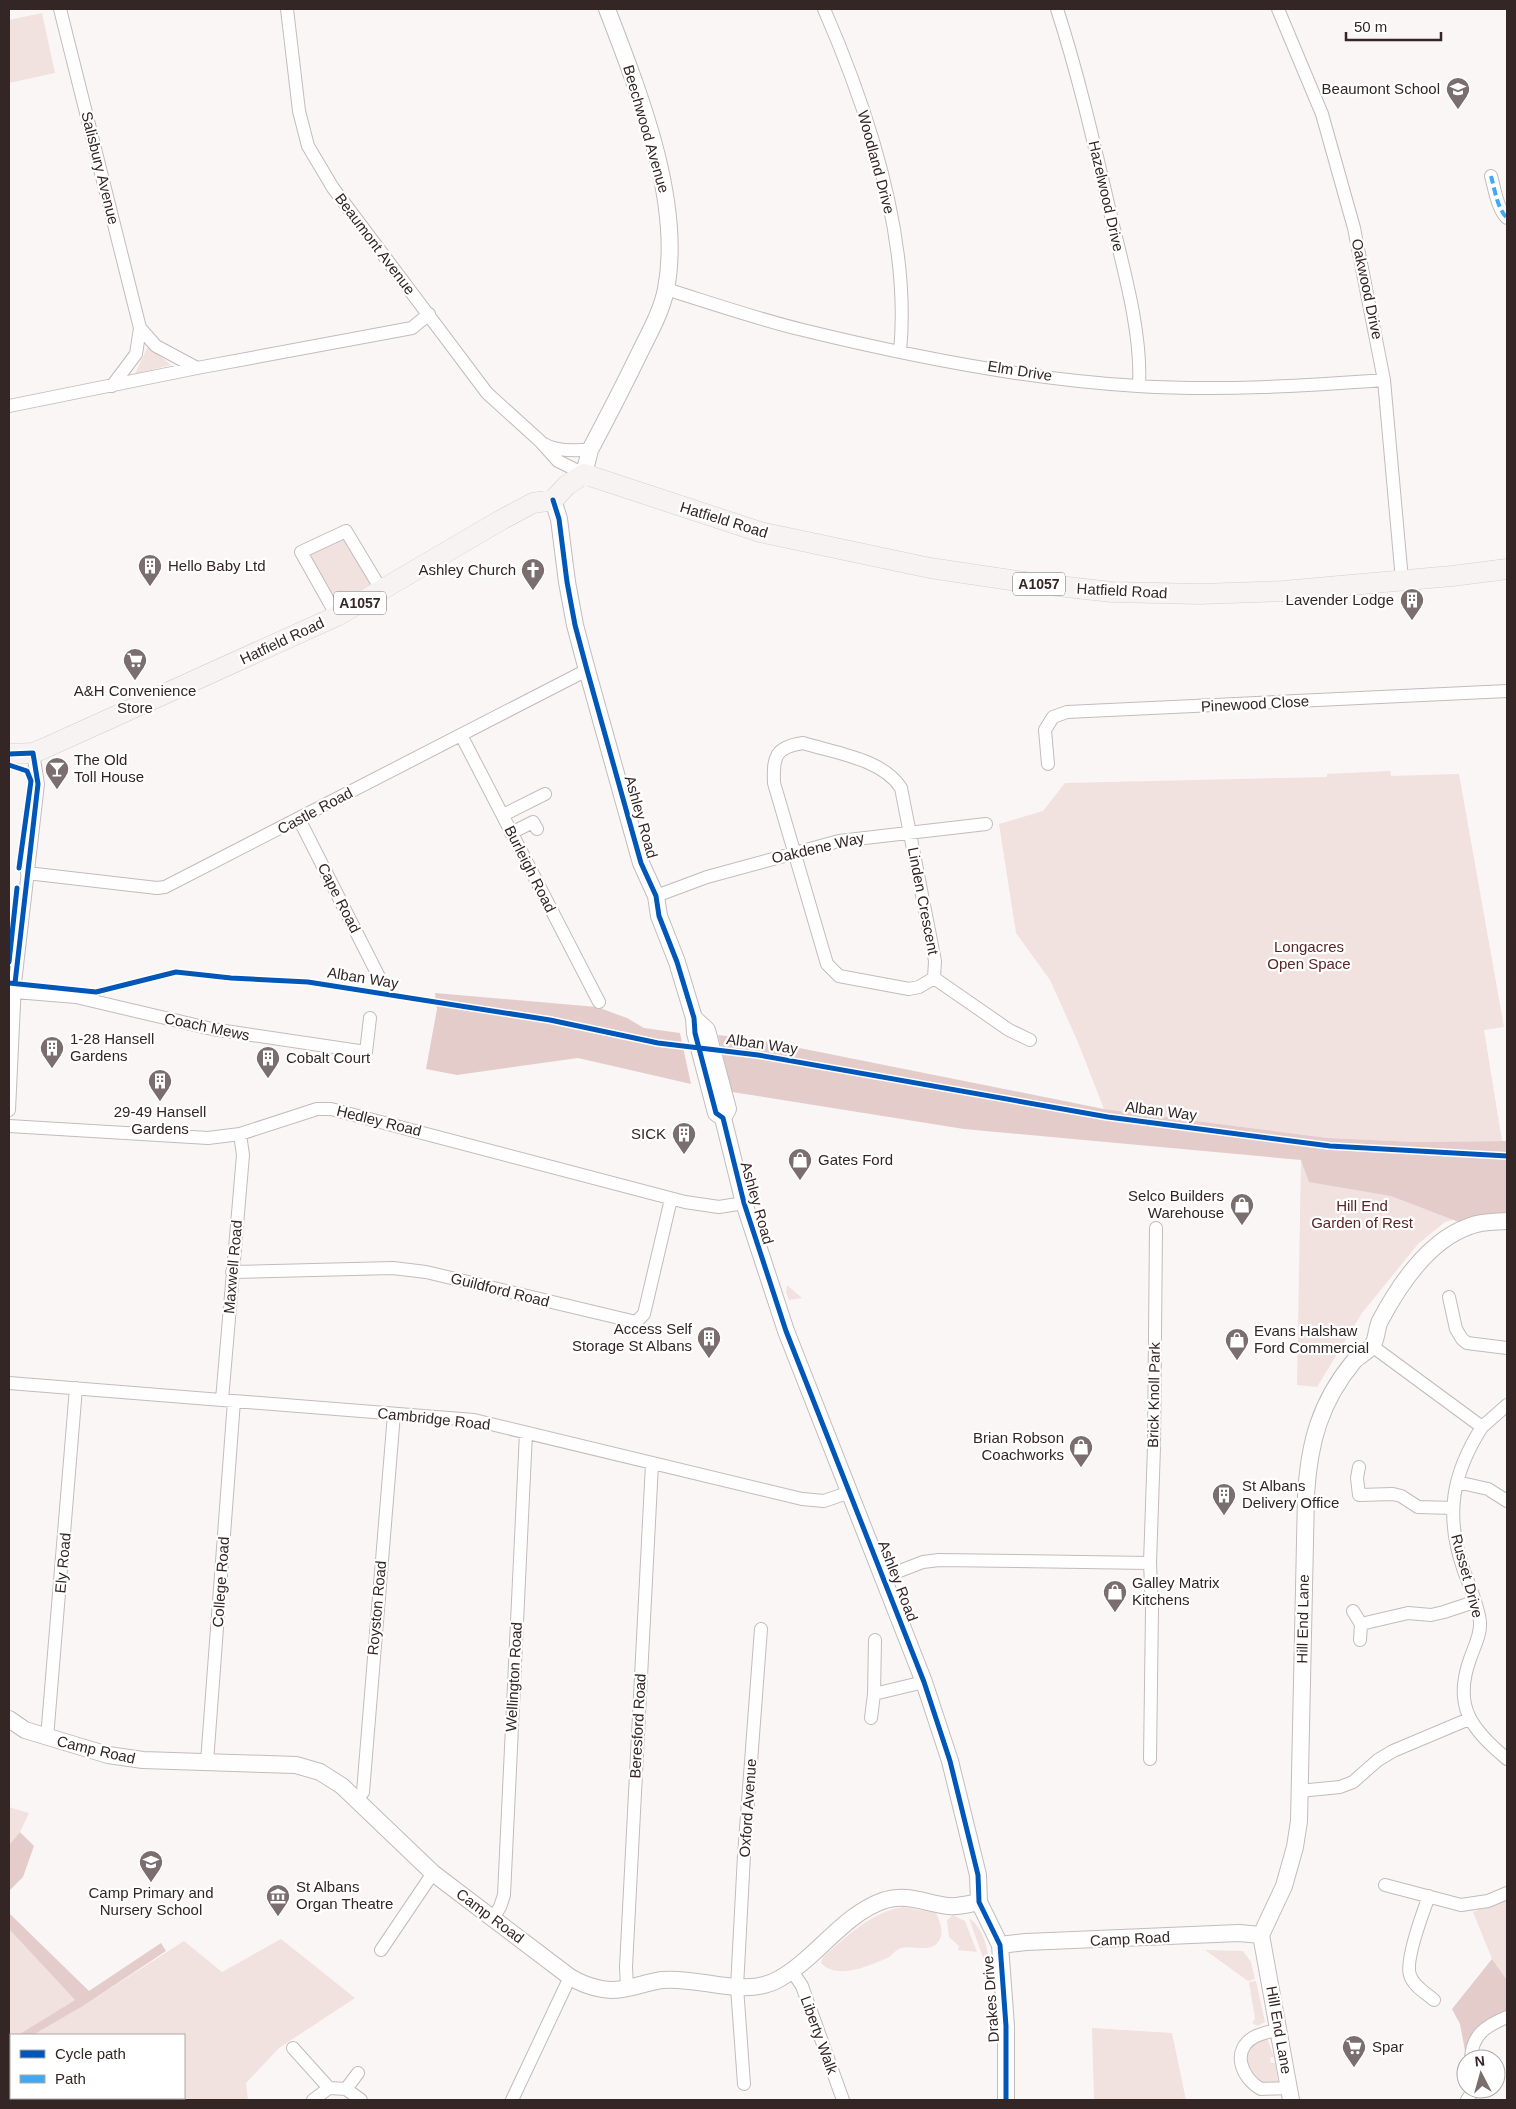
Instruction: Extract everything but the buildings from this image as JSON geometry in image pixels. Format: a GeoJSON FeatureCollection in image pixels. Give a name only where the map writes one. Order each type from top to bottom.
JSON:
{"type":"FeatureCollection","features":[{"type":"Feature","properties":{"kind":"main road","name":"Hatfield Road"},"geometry":{"type":"LineString","coordinates":[[584,474],[760,532],[930,568],[1031,583],[1112,592],[1200,594],[1283,592],[1507,569]]}},
{"type":"Feature","properties":{"kind":"main road"},"geometry":{"type":"LineString","coordinates":[[553,500],[567,485],[584,474]]}},
{"type":"Feature","properties":{"kind":"main road","name":"Hatfield Road"},"geometry":{"type":"LineString","coordinates":[[9,754],[33,753],[244,660],[337,616],[525,507],[533,503],[553,500]]}},
{"type":"Feature","properties":{"kind":"street","name":"Salisbury Avenue"},"geometry":{"type":"LineString","coordinates":[[60,9],[140,328],[136,354],[112,386]]}},
{"type":"Feature","properties":{"kind":"street","name":"Beaumont Avenue"},"geometry":{"type":"LineString","coordinates":[[287,9],[299,111],[308,146],[333,188],[487,393],[540,441],[558,462],[584,474]]}},
{"type":"Feature","properties":{"kind":"street","name":"Beechwood Avenue"},"geometry":{"type":"LineString","coordinates":[[584,474],[590,450],[648,336],[666,289],[669,237],[666,201],[639,98],[607,9]]}},
{"type":"Feature","properties":{"kind":"street","name":"Woodland Drive"},"geometry":{"type":"LineString","coordinates":[[824,9],[850,68],[884,182],[898,264],[900,352]]}},
{"type":"Feature","properties":{"kind":"street","name":"Hazelwood Drive"},"geometry":{"type":"LineString","coordinates":[[1057,9],[1078,75],[1120,255],[1140,356],[1139,386]]}},
{"type":"Feature","properties":{"kind":"street","name":"Oakwood Drive"},"geometry":{"type":"LineString","coordinates":[[1278,9],[1322,114],[1349,209],[1384,380],[1402,580]]}},
{"type":"Feature","properties":{"kind":"street"},"geometry":{"type":"LineString","coordinates":[[1491,176],[1499,205],[1507,218]]}},
{"type":"Feature","properties":{"kind":"street","name":"Elm Drive"},"geometry":{"type":"LineString","coordinates":[[666,289],[802,330],[900,352],[1027,373],[1139,386],[1265,387],[1384,380]]}},
{"type":"Feature","properties":{"kind":"street"},"geometry":{"type":"LineString","coordinates":[[9,406],[197,368],[412,328],[429,314]]}},
{"type":"Feature","properties":{"kind":"street","name":"Salisbury Avenue"},"geometry":{"type":"LineString","coordinates":[[140,328],[156,346],[197,368]]}},
{"type":"Feature","properties":{"kind":"street","name":"Beaumont Avenue"},"geometry":{"type":"LineString","coordinates":[[540,441],[551,448],[590,450]]}},
{"type":"Feature","properties":{"kind":"street","name":"Ashley Road"},"geometry":{"type":"LineString","coordinates":[[553,500],[560,519],[574,616],[588,670],[641,863],[656,896],[659,916],[680,972],[694,1018],[695,1033],[712,1072],[716,1113],[723,1118],[744,1203],[786,1331],[924,1682],[950,1761],[960,1800],[978,1875],[979,1902]]}},
{"type":"Feature","properties":{"kind":"street"},"geometry":{"type":"LineString","coordinates":[[337,616],[301,552],[346,531],[382,591]]}},
{"type":"Feature","properties":{"kind":"street","name":"Castle Road"},"geometry":{"type":"LineString","coordinates":[[27,873],[157,888],[165,887],[588,670]]}},
{"type":"Feature","properties":{"kind":"street","name":"Pinewood Close"},"geometry":{"type":"LineString","coordinates":[[1048,764],[1045,730],[1053,718],[1067,712],[1507,691]]}},
{"type":"Feature","properties":{"kind":"street","name":"Burleigh Road"},"geometry":{"type":"LineString","coordinates":[[461,735],[599,1002]]}},
{"type":"Feature","properties":{"kind":"street","name":"Linden Crescent"},"geometry":{"type":"LineString","coordinates":[[793,852],[774,783],[772,765],[776,756],[788,745],[803,743],[880,767],[894,776],[901,788],[910,832],[935,961],[934,978]]}},
{"type":"Feature","properties":{"kind":"street"},"geometry":{"type":"LineString","coordinates":[[9,1110],[15,992],[38,784],[33,753]]}},
{"type":"Feature","properties":{"kind":"street"},"geometry":{"type":"LineString","coordinates":[[503,816],[545,794]]}},
{"type":"Feature","properties":{"kind":"street","name":"Cape Road"},"geometry":{"type":"LineString","coordinates":[[299,819],[379,977]]}},
{"type":"Feature","properties":{"kind":"street"},"geometry":{"type":"LineString","coordinates":[[511,834],[533,822],[536,829]]}},
{"type":"Feature","properties":{"kind":"street","name":"Oakdene Way"},"geometry":{"type":"LineString","coordinates":[[656,896],[707,877],[838,841],[986,824]]}},
{"type":"Feature","properties":{"kind":"street"},"geometry":{"type":"LineString","coordinates":[[793,852],[827,964],[839,976],[909,988],[919,988],[934,978],[1009,1030],[1030,1040]]}},
{"type":"Feature","properties":{"kind":"street","name":"Coach Mews"},"geometry":{"type":"LineString","coordinates":[[15,992],[76,997],[212,1030],[366,1052],[370,1018]]}},
{"type":"Feature","properties":{"kind":"street","name":"Hedley Road"},"geometry":{"type":"LineString","coordinates":[[9,1126],[192,1138],[240,1134],[317,1109],[331,1109],[671,1199],[704,1206],[744,1203]]}},
{"type":"Feature","properties":{"kind":"street","name":"Maxwell Road"},"geometry":{"type":"LineString","coordinates":[[228,1401],[232,1272],[243,1155],[240,1134]]}},
{"type":"Feature","properties":{"kind":"street","name":"Guildford Road"},"geometry":{"type":"LineString","coordinates":[[232,1272],[393,1268],[426,1272],[636,1322],[644,1314],[671,1199]]}},
{"type":"Feature","properties":{"kind":"street"},"geometry":{"type":"LineString","coordinates":[[1482,1427],[1372,1346],[1378,1324],[1394,1297],[1421,1262],[1436,1247],[1447,1238],[1470,1225],[1507,1221]]}},
{"type":"Feature","properties":{"kind":"street","name":"Brick Knoll Park"},"geometry":{"type":"LineString","coordinates":[[1150,1759],[1152,1609],[1150,1563],[1154,1438],[1156,1228]]}},
{"type":"Feature","properties":{"kind":"street"},"geometry":{"type":"LineString","coordinates":[[1449,1297],[1456,1329],[1462,1339],[1467,1343],[1507,1348]]}},
{"type":"Feature","properties":{"kind":"street","name":"Hill End Lane"},"geometry":{"type":"LineString","coordinates":[[1290,2094],[1261,1935],[1284,1886],[1295,1847],[1299,1821],[1308,1460],[1313,1437],[1334,1389],[1356,1360],[1372,1346]]}},
{"type":"Feature","properties":{"kind":"street","name":"Cambridge Road"},"geometry":{"type":"LineString","coordinates":[[9,1383],[474,1420],[813,1501],[836,1498],[850,1492]]}},
{"type":"Feature","properties":{"kind":"street","name":"Ely Road"},"geometry":{"type":"LineString","coordinates":[[48,1738],[76,1388]]}},
{"type":"Feature","properties":{"kind":"street","name":"College Road"},"geometry":{"type":"LineString","coordinates":[[208,1762],[228,1401]]}},
{"type":"Feature","properties":{"kind":"street","name":"Russet Drive"},"geometry":{"type":"LineString","coordinates":[[1507,1405],[1482,1427],[1468,1449],[1457,1482],[1453,1508],[1457,1550],[1480,1625],[1463,1682],[1464,1707],[1469,1719],[1481,1735],[1507,1759]]}},
{"type":"Feature","properties":{"kind":"street","name":"Royston Road"},"geometry":{"type":"LineString","coordinates":[[357,1800],[364,1792],[394,1414]]}},
{"type":"Feature","properties":{"kind":"street","name":"Wellington Road"},"geometry":{"type":"LineString","coordinates":[[493,1918],[500,1907],[504,1895],[526,1433]]}},
{"type":"Feature","properties":{"kind":"street","name":"Beresford Road"},"geometry":{"type":"LineString","coordinates":[[627,1988],[626,1967],[652,1464]]}},
{"type":"Feature","properties":{"kind":"street"},"geometry":{"type":"LineString","coordinates":[[1359,1467],[1357,1500],[1392,1494],[1418,1507],[1453,1508]]}},
{"type":"Feature","properties":{"kind":"street"},"geometry":{"type":"LineString","coordinates":[[1457,1482],[1488,1489],[1507,1501]]}},
{"type":"Feature","properties":{"kind":"street"},"geometry":{"type":"LineString","coordinates":[[884,1577],[923,1562],[939,1560],[1150,1563]]}},
{"type":"Feature","properties":{"kind":"street"},"geometry":{"type":"LineString","coordinates":[[1361,1624],[1408,1613],[1431,1615],[1474,1602]]}},
{"type":"Feature","properties":{"kind":"street"},"geometry":{"type":"LineString","coordinates":[[1354,1611],[1361,1624],[1360,1640]]}},
{"type":"Feature","properties":{"kind":"street","name":"Oxford Avenue"},"geometry":{"type":"LineString","coordinates":[[744,2084],[737,1987],[744,1855],[761,1629]]}},
{"type":"Feature","properties":{"kind":"street"},"geometry":{"type":"LineString","coordinates":[[871,1718],[874,1694],[875,1640]]}},
{"type":"Feature","properties":{"kind":"street"},"geometry":{"type":"LineString","coordinates":[[874,1694],[924,1682]]}},
{"type":"Feature","properties":{"kind":"street"},"geometry":{"type":"LineString","coordinates":[[1299,1790],[1340,1787],[1353,1782],[1378,1760],[1393,1750],[1469,1719]]}},
{"type":"Feature","properties":{"kind":"street","name":"Camp Road"},"geometry":{"type":"LineString","coordinates":[[9,1720],[25,1730],[108,1755],[143,1760],[285,1764],[309,1768],[332,1779],[357,1800],[433,1873],[570,1977],[580,1983],[603,1989],[627,1988],[662,1980],[683,1980],[737,1987],[758,1986],[776,1981],[792,1971],[848,1922],[885,1900],[900,1897],[920,1898],[949,1906],[979,1902]]}},
{"type":"Feature","properties":{"kind":"street"},"geometry":{"type":"LineString","coordinates":[[382,1950],[433,1873]]}},
{"type":"Feature","properties":{"kind":"street"},"geometry":{"type":"LineString","coordinates":[[1385,1885],[1429,1896],[1444,1902],[1468,1905],[1488,1901],[1507,1893]]}},
{"type":"Feature","properties":{"kind":"street"},"geometry":{"type":"LineString","coordinates":[[1429,1896],[1418,1927],[1409,1965],[1409,1974],[1413,1982],[1434,2000]]}},
{"type":"Feature","properties":{"kind":"street","name":"Drakes Drive"},"geometry":{"type":"LineString","coordinates":[[979,1902],[1000,1945],[1006,2026],[1006,2100]]}},
{"type":"Feature","properties":{"kind":"street","name":"Camp Road"},"geometry":{"type":"LineString","coordinates":[[1000,1945],[1026,1942],[1239,1933],[1261,1935]]}},
{"type":"Feature","properties":{"kind":"street","name":"Liberty Walk"},"geometry":{"type":"LineString","coordinates":[[792,1971],[802,1986],[843,2100]]}},
{"type":"Feature","properties":{"kind":"street"},"geometry":{"type":"LineString","coordinates":[[512,2100],[570,1977]]}},
{"type":"Feature","properties":{"kind":"street"},"geometry":{"type":"LineString","coordinates":[[1473,2049],[1476,2038],[1482,2030],[1507,2017]]}},
{"type":"Feature","properties":{"kind":"street"},"geometry":{"type":"LineString","coordinates":[[1279,2030],[1254,2037],[1246,2044],[1242,2052],[1244,2076],[1261,2089],[1290,2094]]}},
{"type":"Feature","properties":{"kind":"street"},"geometry":{"type":"LineString","coordinates":[[293,2048],[329,2088]]}},
{"type":"Feature","properties":{"kind":"street"},"geometry":{"type":"LineString","coordinates":[[346,2089],[358,2073]]}},
{"type":"Feature","properties":{"kind":"street"},"geometry":{"type":"LineString","coordinates":[[313,2100],[329,2088],[346,2089],[360,2100]]}},
{"type":"Feature","properties":{"kind":"green space"},"geometry":{"type":"Polygon","coordinates":[[[42,13],[55,73],[9,83],[9,20],[42,13]]]}},
{"type":"Feature","properties":{"kind":"green space"},"geometry":{"type":"Polygon","coordinates":[[[148,346],[171,365],[135,374],[148,346]]]}},
{"type":"Feature","properties":{"kind":"green space"},"geometry":{"type":"Polygon","coordinates":[[[342,533],[375,590],[334,611],[303,552],[342,533]]]}},
{"type":"Feature","properties":{"kind":"green space","name":"Longacres Open Space"},"geometry":{"type":"Polygon","coordinates":[[[1390,771],[1391,776],[1459,774],[1504,1027],[1484,1030],[1502,1141],[1415,1142],[1328,1138],[1104,1109],[1077,1040],[1050,980],[1016,933],[999,824],[1043,811],[1065,783],[1327,777],[1327,774],[1390,771]]]}},
{"type":"Feature","properties":{"kind":"green space","name":"Hill End Garden of Rest"},"geometry":{"type":"Polygon","coordinates":[[[1301,1160],[1467,1216],[1445,1222],[1418,1244],[1362,1313],[1317,1387],[1297,1385],[1301,1160]]]}},
{"type":"Feature","properties":{"kind":"green space"},"geometry":{"type":"Polygon","coordinates":[[[787,1285],[802,1298],[789,1300],[786,1292],[787,1285]]]}},
{"type":"Feature","properties":{"kind":"green space"},"geometry":{"type":"Polygon","coordinates":[[[9,1807],[29,1813],[20,1832],[9,1845],[9,1807]]]}},
{"type":"Feature","properties":{"kind":"green space"},"geometry":{"type":"Polygon","coordinates":[[[1507,1899],[1507,1980],[1492,1959],[1473,1912],[1507,1899]]]}},
{"type":"Feature","properties":{"kind":"green space"},"geometry":{"type":"Polygon","coordinates":[[[903,1907],[936,1913],[941,1935],[935,1945],[926,1948],[901,1948],[889,1957],[854,1970],[836,1971],[821,1963],[823,1957],[860,1926],[880,1914],[903,1907]]]}},
{"type":"Feature","properties":{"kind":"green space"},"geometry":{"type":"Polygon","coordinates":[[[953,1915],[965,1921],[977,1952],[958,1950],[959,1946],[949,1937],[947,1920],[953,1915]]]}},
{"type":"Feature","properties":{"kind":"green space"},"geometry":{"type":"Polygon","coordinates":[[[969,1918],[979,1928],[982,1935],[991,1971],[988,1972],[969,1918]]]}},
{"type":"Feature","properties":{"kind":"green space"},"geometry":{"type":"Polygon","coordinates":[[[9,1929],[75,2000],[20,2034],[10,2034],[9,2041],[9,1929]]]}},
{"type":"Feature","properties":{"kind":"green space"},"geometry":{"type":"Polygon","coordinates":[[[281,1939],[355,1998],[279,2048],[246,2083],[248,2100],[9,2100],[10,2048],[10,2099],[185,2099],[185,2034],[35,2034],[83,2006],[184,1941],[222,1972],[281,1939]]]}},
{"type":"Feature","properties":{"kind":"green space"},"geometry":{"type":"Polygon","coordinates":[[[1205,1950],[1243,1951],[1251,1962],[1255,1979],[1248,1981],[1205,1950]]]}},
{"type":"Feature","properties":{"kind":"green space"},"geometry":{"type":"Polygon","coordinates":[[[1256,1981],[1265,2022],[1258,2026],[1252,2023],[1255,2019],[1249,1982],[1256,1981]]]}},
{"type":"Feature","properties":{"kind":"green space"},"geometry":{"type":"Polygon","coordinates":[[[1092,2028],[1172,2033],[1186,2100],[1094,2100],[1092,2028]]]}},
{"type":"Feature","properties":{"kind":"green space"},"geometry":{"type":"Polygon","coordinates":[[[1267,2038],[1274,2057],[1270,2058],[1271,2063],[1275,2063],[1278,2082],[1262,2085],[1249,2075],[1247,2060],[1251,2048],[1257,2040],[1267,2038]]]}},
{"type":"Feature","properties":{"kind":"shaded area"},"geometry":{"type":"Polygon","coordinates":[[[435,993],[597,1007],[627,1018],[644,1028],[680,1033],[691,1084],[578,1058],[457,1075],[426,1069],[437,1009],[435,993]]]}},
{"type":"Feature","properties":{"kind":"shaded area"},"geometry":{"type":"Polygon","coordinates":[[[718,1035],[760,1040],[1104,1109],[1328,1138],[1415,1142],[1507,1141],[1507,1213],[1480,1215],[1459,1222],[1391,1196],[1309,1182],[1301,1160],[964,1129],[732,1092],[718,1035]]]}},
{"type":"Feature","properties":{"kind":"shaded area"},"geometry":{"type":"Polygon","coordinates":[[[20,1832],[34,1846],[23,1877],[9,1891],[9,1845],[20,1832]]]}},
{"type":"Feature","properties":{"kind":"shaded area"},"geometry":{"type":"Polygon","coordinates":[[[9,1913],[89,1991],[161,1943],[166,1951],[83,2006],[35,2034],[20,2034],[75,2000],[9,1929],[9,1913]]]}},
{"type":"Feature","properties":{"kind":"shaded area"},"geometry":{"type":"Polygon","coordinates":[[[1492,1959],[1507,1980],[1507,2010],[1481,2025],[1465,2049],[1460,2024],[1452,2009],[1492,1959]]]}},
{"type":"Feature","properties":{"kind":"marked path"},"geometry":{"type":"LineString","coordinates":[[1491,176],[1499,204],[1507,218]]}},
{"type":"Feature","properties":{"kind":"cycle path"},"geometry":{"type":"LineString","coordinates":[[553,500],[559,519],[575,625],[587,670],[641,863],[656,896],[659,916],[677,962],[694,1018],[695,1033],[716,1113],[723,1118],[744,1203],[786,1331],[924,1682],[950,1761],[978,1875],[979,1902],[1000,1945],[1006,2026],[1006,2100]]}},
{"type":"Feature","properties":{"kind":"cycle path"},"geometry":{"type":"LineString","coordinates":[[9,754],[33,753],[38,784],[15,983]]}},
{"type":"Feature","properties":{"kind":"cycle path"},"geometry":{"type":"LineString","coordinates":[[9,765],[27,771],[31,781],[19,868]]}},
{"type":"Feature","properties":{"kind":"cycle path"},"geometry":{"type":"LineString","coordinates":[[9,962],[17,888]]}},
{"type":"Feature","properties":{"kind":"cycle path","name":"Alban Way"},"geometry":{"type":"LineString","coordinates":[[9,983],[96,992],[176,972],[231,978],[308,982],[550,1020],[658,1043],[758,1055],[1108,1117],[1330,1146],[1507,1156]]}},
{"type":"Feature","properties":{"kind":"place","name":"Beaumont School"},"geometry":{"type":"Point","coordinates":[1458,110]}},
{"type":"Feature","properties":{"kind":"place","name":"Hello Baby Ltd"},"geometry":{"type":"Point","coordinates":[150,587]}},
{"type":"Feature","properties":{"kind":"place","name":"Ashley Church"},"geometry":{"type":"Point","coordinates":[533,591]}},
{"type":"Feature","properties":{"kind":"place","name":"Lavender Lodge"},"geometry":{"type":"Point","coordinates":[1412,621]}},
{"type":"Feature","properties":{"kind":"place","name":"A&H Convenience Store"},"geometry":{"type":"Point","coordinates":[135,681]}},
{"type":"Feature","properties":{"kind":"place","name":"The Old Toll House"},"geometry":{"type":"Point","coordinates":[57,790]}},
{"type":"Feature","properties":{"kind":"place","name":"1-28 Hansell Gardens"},"geometry":{"type":"Point","coordinates":[52,1069]}},
{"type":"Feature","properties":{"kind":"place","name":"Cobalt Court"},"geometry":{"type":"Point","coordinates":[268,1079]}},
{"type":"Feature","properties":{"kind":"place","name":"29-49 Hansell Gardens"},"geometry":{"type":"Point","coordinates":[160,1102]}},
{"type":"Feature","properties":{"kind":"place","name":"SICK"},"geometry":{"type":"Point","coordinates":[684,1155]}},
{"type":"Feature","properties":{"kind":"place","name":"Gates Ford"},"geometry":{"type":"Point","coordinates":[800,1181]}},
{"type":"Feature","properties":{"kind":"place","name":"Selco Builders Warehouse"},"geometry":{"type":"Point","coordinates":[1242,1226]}},
{"type":"Feature","properties":{"kind":"place","name":"Access Self Storage St Albans"},"geometry":{"type":"Point","coordinates":[709,1359]}},
{"type":"Feature","properties":{"kind":"place","name":"Evans Halshaw Ford Commercial"},"geometry":{"type":"Point","coordinates":[1237,1361]}},
{"type":"Feature","properties":{"kind":"place","name":"Brian Robson Coachworks"},"geometry":{"type":"Point","coordinates":[1081,1468]}},
{"type":"Feature","properties":{"kind":"place","name":"St Albans Delivery Office"},"geometry":{"type":"Point","coordinates":[1224,1516]}},
{"type":"Feature","properties":{"kind":"place","name":"Galley Matrix Kitchens"},"geometry":{"type":"Point","coordinates":[1115,1613]}},
{"type":"Feature","properties":{"kind":"place","name":"Camp Primary and Nursery School"},"geometry":{"type":"Point","coordinates":[151,1883]}},
{"type":"Feature","properties":{"kind":"place","name":"St Albans Organ Theatre"},"geometry":{"type":"Point","coordinates":[278,1917]}},
{"type":"Feature","properties":{"kind":"place","name":"Spar"},"geometry":{"type":"Point","coordinates":[1354,2068]}}]}
